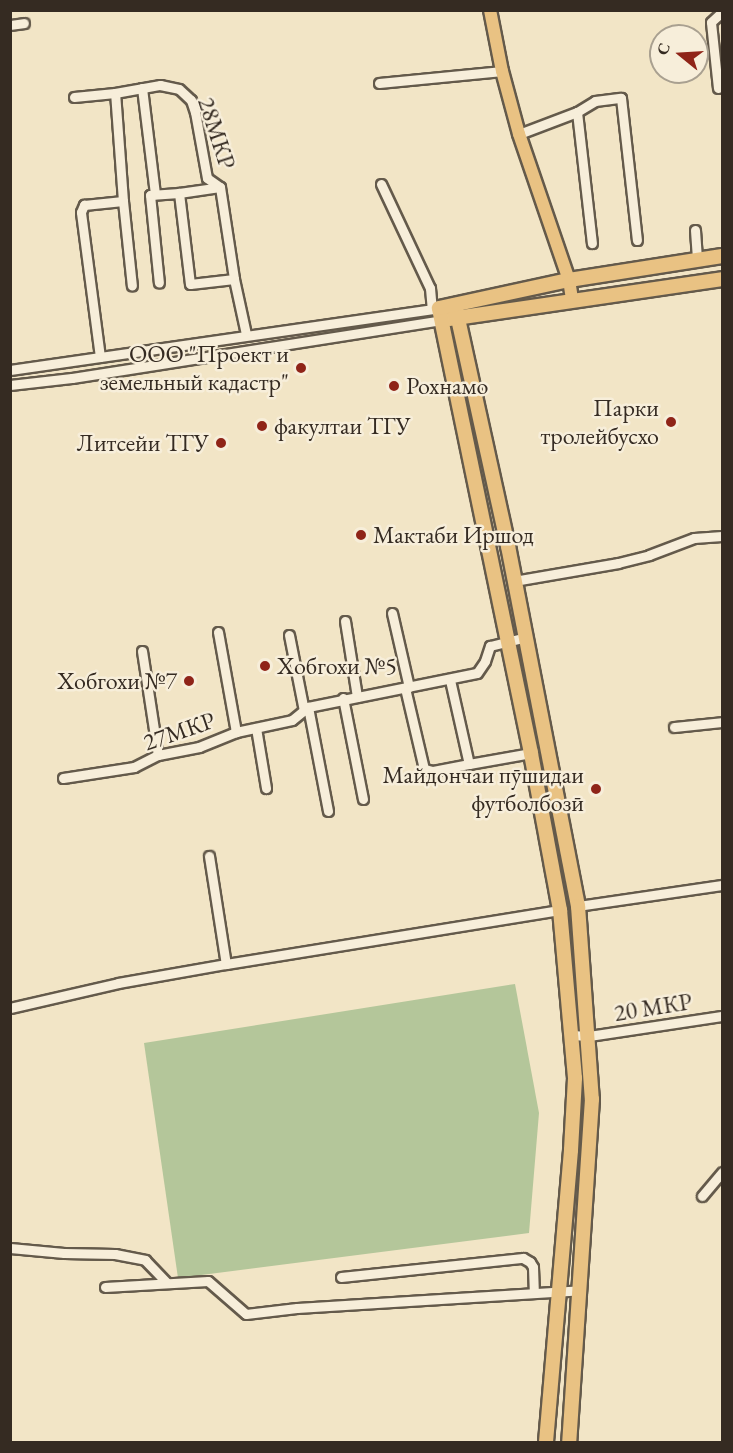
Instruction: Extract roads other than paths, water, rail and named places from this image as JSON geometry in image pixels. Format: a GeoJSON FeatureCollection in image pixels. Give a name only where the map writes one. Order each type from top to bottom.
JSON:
{"type":"FeatureCollection","features":[{"type":"Feature","properties":{"kind":"highway"},"geometry":{"type":"LineString","coordinates":[[457,311],[569,280],[723,256]]}},
{"type":"Feature","properties":{"kind":"highway"},"geometry":{"type":"LineString","coordinates":[[546,1443],[560,1291],[574,1078],[560,910],[531,753],[437,312],[572,299],[723,279]]}},
{"type":"Feature","properties":{"kind":"highway"},"geometry":{"type":"LineString","coordinates":[[457,311],[514,581],[578,906],[592,1099],[569,1443]]}},
{"type":"Feature","properties":{"kind":"main road"},"geometry":{"type":"LineString","coordinates":[[490,10],[502,70],[519,134],[569,280],[572,299]]}},
{"type":"Feature","properties":{"kind":"street"},"geometry":{"type":"LineString","coordinates":[[718,88],[711,22],[723,12]]}},
{"type":"Feature","properties":{"kind":"street"},"geometry":{"type":"LineString","coordinates":[[10,25],[24,23]]}},
{"type":"Feature","properties":{"kind":"street"},"geometry":{"type":"LineString","coordinates":[[380,82],[502,70]]}},
{"type":"Feature","properties":{"kind":"street","name":"28МКР"},"geometry":{"type":"LineString","coordinates":[[74,97],[160,85],[179,89],[191,100],[207,178],[220,187],[234,279],[246,334]]}},
{"type":"Feature","properties":{"kind":"street"},"geometry":{"type":"LineString","coordinates":[[142,88],[155,194]]}},
{"type":"Feature","properties":{"kind":"street"},"geometry":{"type":"LineString","coordinates":[[115,93],[132,286]]}},
{"type":"Feature","properties":{"kind":"street"},"geometry":{"type":"LineString","coordinates":[[519,134],[578,112],[595,101],[621,98],[637,240]]}},
{"type":"Feature","properties":{"kind":"street"},"geometry":{"type":"LineString","coordinates":[[578,112],[592,243]]}},
{"type":"Feature","properties":{"kind":"street"},"geometry":{"type":"LineString","coordinates":[[381,184],[430,288],[437,312]]}},
{"type":"Feature","properties":{"kind":"street"},"geometry":{"type":"LineString","coordinates":[[159,283],[150,195],[220,187]]}},
{"type":"Feature","properties":{"kind":"street"},"geometry":{"type":"LineString","coordinates":[[179,193],[190,284],[234,279]]}},
{"type":"Feature","properties":{"kind":"street"},"geometry":{"type":"LineString","coordinates":[[100,357],[81,212],[84,205],[123,201]]}},
{"type":"Feature","properties":{"kind":"street"},"geometry":{"type":"LineString","coordinates":[[695,230],[697,260]]}},
{"type":"Feature","properties":{"kind":"street"},"geometry":{"type":"LineString","coordinates":[[10,370],[347,320],[437,312]]}},
{"type":"Feature","properties":{"kind":"street"},"geometry":{"type":"LineString","coordinates":[[10,385],[349,335],[437,312]]}},
{"type":"Feature","properties":{"kind":"street"},"geometry":{"type":"LineString","coordinates":[[347,320],[349,335]]}},
{"type":"Feature","properties":{"kind":"street"},"geometry":{"type":"LineString","coordinates":[[299,327],[300,342]]}},
{"type":"Feature","properties":{"kind":"street"},"geometry":{"type":"LineString","coordinates":[[514,581],[618,563],[649,555],[694,538],[722,536]]}},
{"type":"Feature","properties":{"kind":"street"},"geometry":{"type":"LineString","coordinates":[[392,614],[424,769],[433,771],[531,753]]}},
{"type":"Feature","properties":{"kind":"street"},"geometry":{"type":"LineString","coordinates":[[345,621],[357,697]]}},
{"type":"Feature","properties":{"kind":"street","name":"27МКР"},"geometry":{"type":"LineString","coordinates":[[218,632],[236,732]]}},
{"type":"Feature","properties":{"kind":"street"},"geometry":{"type":"LineString","coordinates":[[289,635],[328,811]]}},
{"type":"Feature","properties":{"kind":"street"},"geometry":{"type":"LineString","coordinates":[[506,640],[525,637]]}},
{"type":"Feature","properties":{"kind":"street","name":"27МКР"},"geometry":{"type":"LineString","coordinates":[[63,778],[134,767],[158,755],[199,747],[236,732],[292,720],[306,709],[343,698],[477,674],[490,646],[506,640]]}},
{"type":"Feature","properties":{"kind":"street"},"geometry":{"type":"LineString","coordinates":[[142,651],[158,755]]}},
{"type":"Feature","properties":{"kind":"street"},"geometry":{"type":"LineString","coordinates":[[450,680],[469,764]]}},
{"type":"Feature","properties":{"kind":"street"},"geometry":{"type":"LineString","coordinates":[[343,698],[363,799]]}},
{"type":"Feature","properties":{"kind":"street"},"geometry":{"type":"LineString","coordinates":[[674,727],[723,722]]}},
{"type":"Feature","properties":{"kind":"street"},"geometry":{"type":"LineString","coordinates":[[256,728],[266,788]]}},
{"type":"Feature","properties":{"kind":"street"},"geometry":{"type":"LineString","coordinates":[[209,856],[226,964]]}},
{"type":"Feature","properties":{"kind":"street"},"geometry":{"type":"LineString","coordinates":[[578,906],[723,885]]}},
{"type":"Feature","properties":{"kind":"street"},"geometry":{"type":"LineString","coordinates":[[10,1008],[118,983],[560,910]]}},
{"type":"Feature","properties":{"kind":"street","name":"20 МКР"},"geometry":{"type":"LineString","coordinates":[[571,1035],[589,1036],[723,1016]]}},
{"type":"Feature","properties":{"kind":"street"},"geometry":{"type":"LineString","coordinates":[[702,1196],[723,1172]]}},
{"type":"Feature","properties":{"kind":"street"},"geometry":{"type":"LineString","coordinates":[[10,1248],[115,1254],[145,1260],[167,1283]]}},
{"type":"Feature","properties":{"kind":"street"},"geometry":{"type":"LineString","coordinates":[[340,1277],[522,1258],[530,1262],[533,1267],[534,1293]]}},
{"type":"Feature","properties":{"kind":"street"},"geometry":{"type":"LineString","coordinates":[[105,1287],[208,1281],[246,1314],[297,1308],[580,1290]]}},
{"type":"Feature","properties":{"kind":"place","name":"ООО \"Проект и земельный кадастр\""},"geometry":{"type":"Point","coordinates":[301,368]}},
{"type":"Feature","properties":{"kind":"place","name":"Рохнамо"},"geometry":{"type":"Point","coordinates":[394,386]}},
{"type":"Feature","properties":{"kind":"place","name":"Парки тролейбусхо"},"geometry":{"type":"Point","coordinates":[671,422]}},
{"type":"Feature","properties":{"kind":"place","name":"факултаи ТГУ"},"geometry":{"type":"Point","coordinates":[262,426]}},
{"type":"Feature","properties":{"kind":"place","name":"Литсейи ТГУ"},"geometry":{"type":"Point","coordinates":[221,443]}},
{"type":"Feature","properties":{"kind":"place","name":"Мактаби Иршод"},"geometry":{"type":"Point","coordinates":[361,535]}},
{"type":"Feature","properties":{"kind":"place","name":"Хобгохи №5"},"geometry":{"type":"Point","coordinates":[265,666]}},
{"type":"Feature","properties":{"kind":"place","name":"Хобгохи №7"},"geometry":{"type":"Point","coordinates":[189,681]}},
{"type":"Feature","properties":{"kind":"place","name":"Майдончаи пӯшидаи футболбозӣ"},"geometry":{"type":"Point","coordinates":[596,789]}}]}
